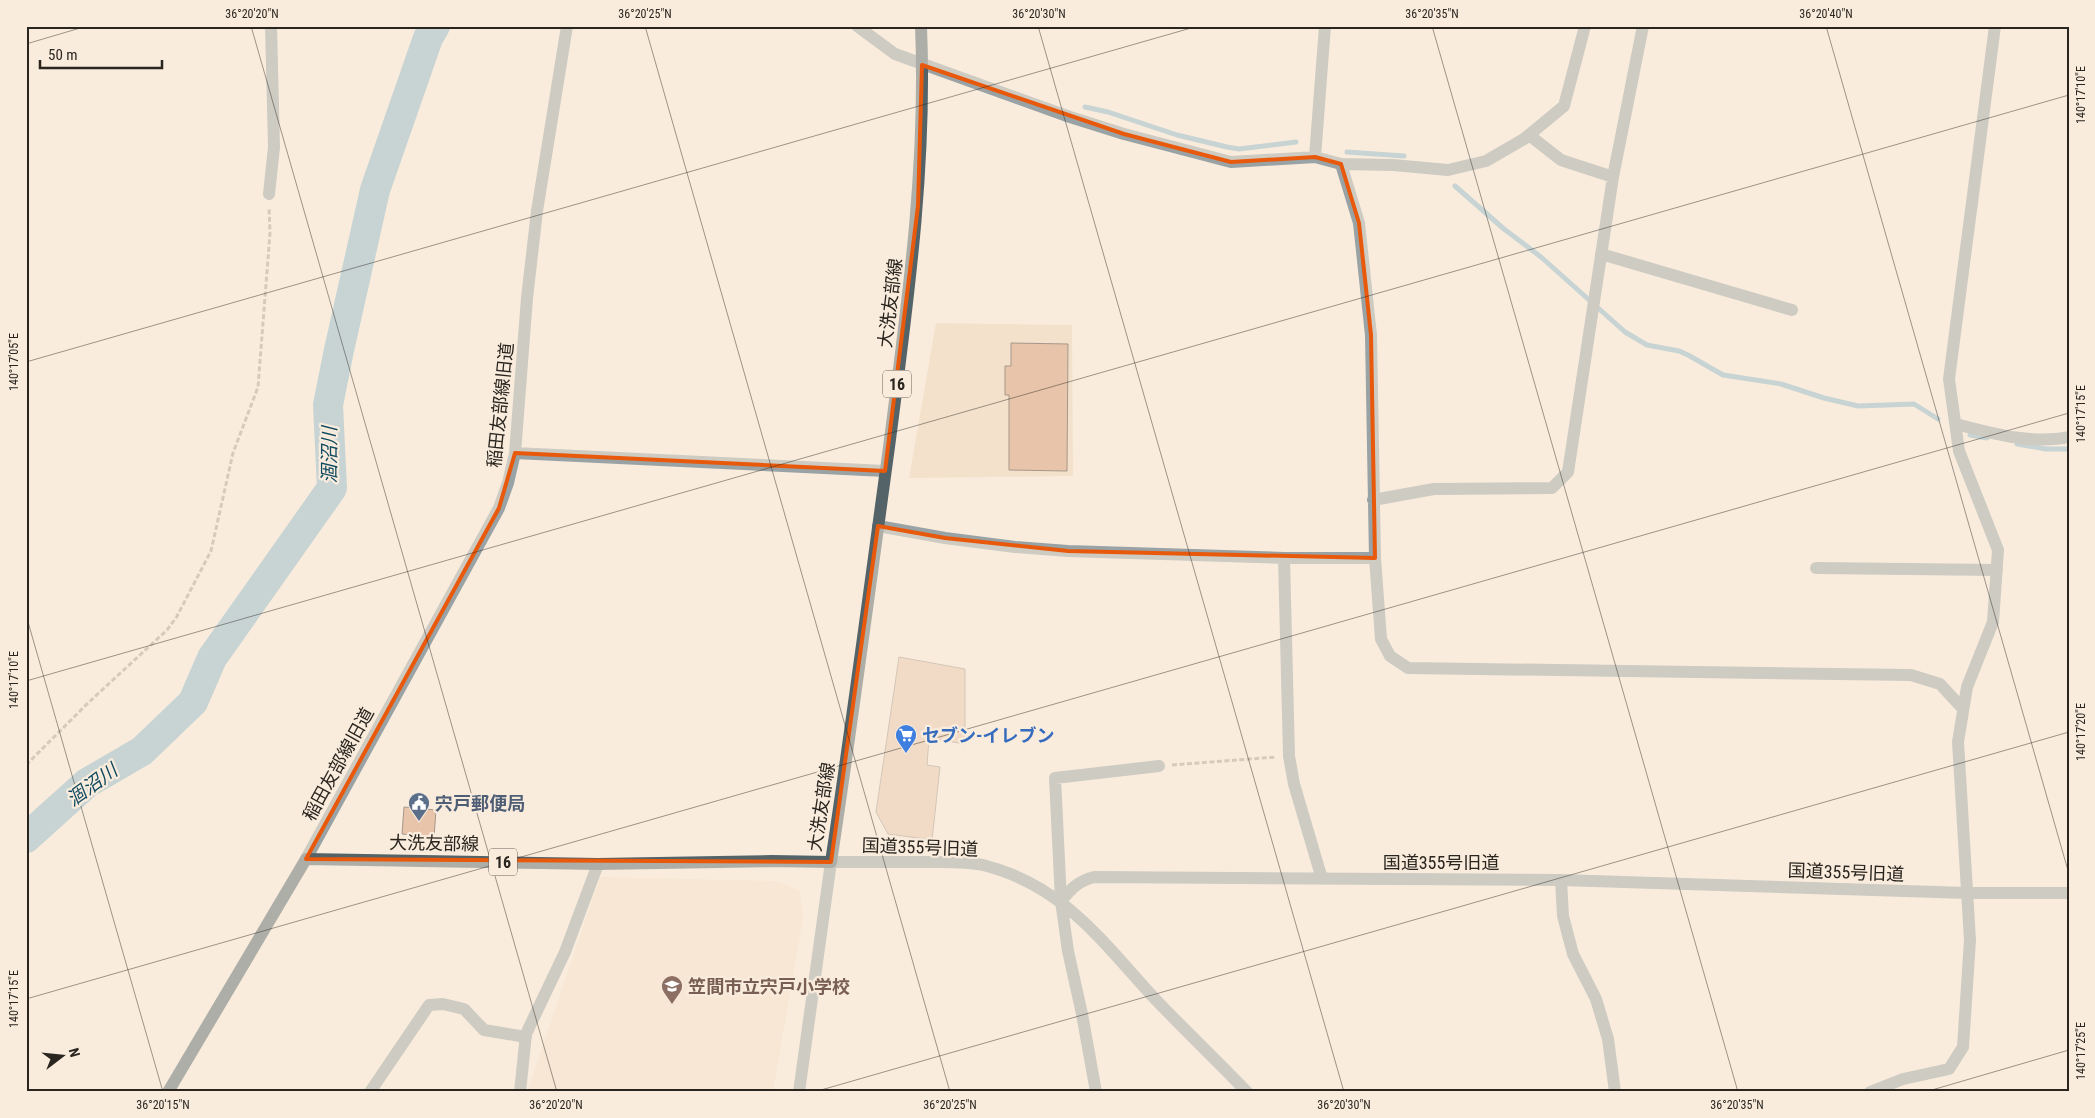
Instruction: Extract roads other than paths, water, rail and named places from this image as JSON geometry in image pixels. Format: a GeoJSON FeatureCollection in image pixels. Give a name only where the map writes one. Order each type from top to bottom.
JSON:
{"type":"FeatureCollection","features":[{"type":"Feature","properties":{"kind":"main road","name":"大洗友部線"},"geometry":{"type":"LineString","coordinates":[[306,859],[598,864],[772,861],[831,862],[910,290],[922,148],[921,26]]}},
{"type":"Feature","properties":{"kind":"main road"},"geometry":{"type":"LineString","coordinates":[[168,1092],[306,859]]}},
{"type":"Feature","properties":{"kind":"street"},"geometry":{"type":"LineString","coordinates":[[269,194],[274,147],[271,26]]}},
{"type":"Feature","properties":{"kind":"street","name":"稲田友部線旧道"},"geometry":{"type":"LineString","coordinates":[[306,859],[499,508],[508,483],[515,453],[537,211],[567,26]]}},
{"type":"Feature","properties":{"kind":"street"},"geometry":{"type":"LineString","coordinates":[[857,26],[895,54],[922,65],[954,74],[1070,117],[1231,162],[1315,157],[1341,164],[1393,165],[1448,170],[1486,161],[1529,135],[1564,106],[1585,26]]}},
{"type":"Feature","properties":{"kind":"street"},"geometry":{"type":"LineString","coordinates":[[1315,157],[1325,26]]}},
{"type":"Feature","properties":{"kind":"street"},"geometry":{"type":"LineString","coordinates":[[1373,500],[1434,489],[1552,488],[1568,472],[1613,177],[1643,26]]}},
{"type":"Feature","properties":{"kind":"street"},"geometry":{"type":"LineString","coordinates":[[1870,1092],[1903,1079],[1949,1069],[1963,1047],[1970,940],[1958,742],[1967,687],[1993,622],[1998,550],[1959,451],[1949,378],[1995,26]]}},
{"type":"Feature","properties":{"kind":"street"},"geometry":{"type":"LineString","coordinates":[[1529,135],[1561,160],[1613,177]]}},
{"type":"Feature","properties":{"kind":"street"},"geometry":{"type":"LineString","coordinates":[[1341,164],[1359,223],[1370,326],[1374,558],[1381,639],[1390,656],[1408,668],[1911,675],[1940,684],[1963,709]]}},
{"type":"Feature","properties":{"kind":"street"},"geometry":{"type":"LineString","coordinates":[[1602,254],[1792,310]]}},
{"type":"Feature","properties":{"kind":"street"},"geometry":{"type":"LineString","coordinates":[[1956,424],[2000,435],[2053,441],[2069,437]]}},
{"type":"Feature","properties":{"kind":"street"},"geometry":{"type":"LineString","coordinates":[[515,453],[885,472]]}},
{"type":"Feature","properties":{"kind":"street"},"geometry":{"type":"LineString","coordinates":[[878,526],[1014,548],[1284,558],[1374,558]]}},
{"type":"Feature","properties":{"kind":"street"},"geometry":{"type":"LineString","coordinates":[[1284,558],[1289,756],[1294,784],[1322,879]]}},
{"type":"Feature","properties":{"kind":"street"},"geometry":{"type":"LineString","coordinates":[[1816,568],[1997,570]]}},
{"type":"Feature","properties":{"kind":"street"},"geometry":{"type":"LineString","coordinates":[[1096,1092],[1068,951],[1061,901],[1055,778],[1159,766]]}},
{"type":"Feature","properties":{"kind":"street"},"geometry":{"type":"LineString","coordinates":[[799,1092],[831,862]]}},
{"type":"Feature","properties":{"kind":"street","name":"国道355号旧道"},"geometry":{"type":"LineString","coordinates":[[831,862],[956,862],[980,864],[1020,878],[1061,901],[1074,885],[1082,880],[1094,877],[1561,880],[1968,893],[2069,893]]}},
{"type":"Feature","properties":{"kind":"street"},"geometry":{"type":"LineString","coordinates":[[520,1092],[526,1036],[565,952],[598,864]]}},
{"type":"Feature","properties":{"kind":"street"},"geometry":{"type":"LineString","coordinates":[[1561,880],[1563,916],[1573,954],[1596,999],[1608,1039],[1615,1092]]}},
{"type":"Feature","properties":{"kind":"street"},"geometry":{"type":"LineString","coordinates":[[1061,901],[1092,930],[1156,1000],[1247,1092]]}},
{"type":"Feature","properties":{"kind":"street"},"geometry":{"type":"LineString","coordinates":[[370,1092],[429,1005],[442,1004],[464,1009],[484,1030],[526,1036]]}},
{"type":"Feature","properties":{"kind":"waterway","name":"涸沼川"},"geometry":{"type":"LineString","coordinates":[[26,838],[87,783],[142,751],[193,702],[212,658],[332,488],[328,405],[339,350],[375,190],[428,38],[435,26]]}},
{"type":"Feature","properties":{"kind":"waterway"},"geometry":{"type":"LineString","coordinates":[[1085,107],[1108,112],[1177,135],[1239,149],[1296,142]]}},
{"type":"Feature","properties":{"kind":"waterway"},"geometry":{"type":"LineString","coordinates":[[1347,152],[1404,156]]}},
{"type":"Feature","properties":{"kind":"waterway"},"geometry":{"type":"LineString","coordinates":[[1455,186],[1504,229],[1541,257],[1625,332],[1647,345],[1679,351],[1723,375],[1781,384],[1824,398],[1858,406],[1914,404],[1938,419]]}},
{"type":"Feature","properties":{"kind":"waterway"},"geometry":{"type":"LineString","coordinates":[[1970,435],[1987,438]]}},
{"type":"Feature","properties":{"kind":"waterway"},"geometry":{"type":"LineString","coordinates":[[2017,444],[2046,449],[2069,449]]}},
{"type":"Feature","properties":{"kind":"place","name":"セブン-イレブン"},"geometry":{"type":"Point","coordinates":[906,754]}},
{"type":"Feature","properties":{"kind":"place","name":"宍戸郵便局"},"geometry":{"type":"Point","coordinates":[419,822]}},
{"type":"Feature","properties":{"kind":"place","name":"笠間市立宍戸小学校"},"geometry":{"type":"Point","coordinates":[672,1005]}}]}
